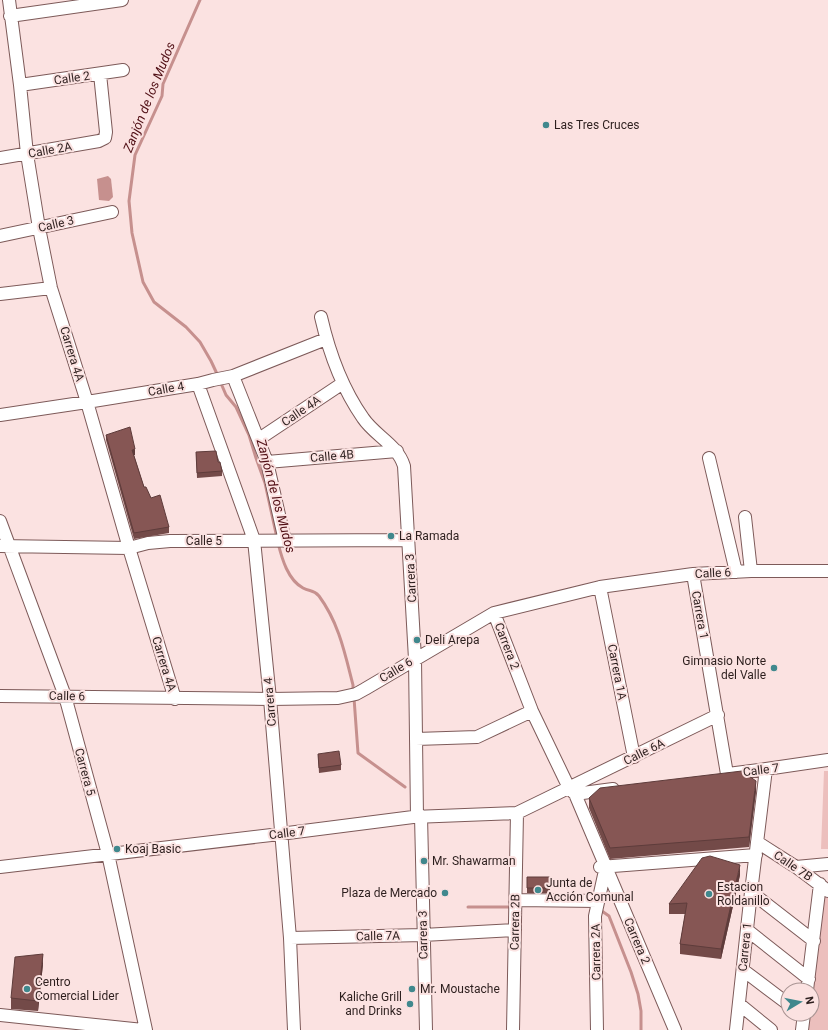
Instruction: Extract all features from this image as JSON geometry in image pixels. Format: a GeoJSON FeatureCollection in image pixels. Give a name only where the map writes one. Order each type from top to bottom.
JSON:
{"type":"FeatureCollection","features":[{"type":"Feature","properties":{"kind":"street","name":"Carrera 4A"},"geometry":{"type":"LineString","coordinates":[[9,0],[27,154],[39,228],[51,288],[87,402],[129,548],[175,699]]}},
{"type":"Feature","properties":{"kind":"street"},"geometry":{"type":"LineString","coordinates":[[10,16],[122,0]]}},
{"type":"Feature","properties":{"kind":"street","name":"Calle 2"},"geometry":{"type":"LineString","coordinates":[[20,85],[123,70]]}},
{"type":"Feature","properties":{"kind":"street","name":"Calle 2A"},"geometry":{"type":"LineString","coordinates":[[0,158],[99,141],[105,138],[106,132],[100,74]]}},
{"type":"Feature","properties":{"kind":"street","name":"Calle 3"},"geometry":{"type":"LineString","coordinates":[[0,236],[112,212]]}},
{"type":"Feature","properties":{"kind":"street"},"geometry":{"type":"LineString","coordinates":[[0,294],[51,288]]}},
{"type":"Feature","properties":{"kind":"street","name":"Carrera 3"},"geometry":{"type":"LineString","coordinates":[[321,317],[326,339],[343,384],[363,418],[397,451],[402,457],[404,466],[415,659],[420,936],[419,1030]]}},
{"type":"Feature","properties":{"kind":"street","name":"Calle 4"},"geometry":{"type":"LineString","coordinates":[[0,415],[198,384],[230,377],[326,339]]}},
{"type":"Feature","properties":{"kind":"street"},"geometry":{"type":"LineString","coordinates":[[230,377],[259,439],[267,462],[279,541]]}},
{"type":"Feature","properties":{"kind":"street","name":"Carrera 4"},"geometry":{"type":"LineString","coordinates":[[198,384],[254,540],[270,699],[280,834],[290,938],[294,1030]]}},
{"type":"Feature","properties":{"kind":"street","name":"Calle 4A"},"geometry":{"type":"LineString","coordinates":[[259,439],[343,384]]}},
{"type":"Feature","properties":{"kind":"street","name":"Calle 4B"},"geometry":{"type":"LineString","coordinates":[[267,462],[397,451]]}},
{"type":"Feature","properties":{"kind":"street"},"geometry":{"type":"LineString","coordinates":[[709,458],[736,572]]}},
{"type":"Feature","properties":{"kind":"street"},"geometry":{"type":"LineString","coordinates":[[745,517],[751,571]]}},
{"type":"Feature","properties":{"kind":"street","name":"Carrera 5"},"geometry":{"type":"LineString","coordinates":[[0,522],[5,546],[65,696],[108,854],[146,1030]]}},
{"type":"Feature","properties":{"kind":"street","name":"Calle 5"},"geometry":{"type":"LineString","coordinates":[[5,546],[129,548],[148,543],[170,541],[408,540]]}},
{"type":"Feature","properties":{"kind":"street","name":"Calle 6"},"geometry":{"type":"LineString","coordinates":[[0,696],[175,699],[338,698],[352,695],[494,613],[600,587],[693,574],[751,571],[828,571]]}},
{"type":"Feature","properties":{"kind":"street","name":"Carrera 1"},"geometry":{"type":"LineString","coordinates":[[693,574],[727,774]]}},
{"type":"Feature","properties":{"kind":"street","name":"Carrera 1A"},"geometry":{"type":"LineString","coordinates":[[600,587],[634,757]]}},
{"type":"Feature","properties":{"kind":"street","name":"Carrera 2"},"geometry":{"type":"LineString","coordinates":[[494,613],[532,711],[572,791],[570,796],[675,1030]]}},
{"type":"Feature","properties":{"kind":"street"},"geometry":{"type":"LineString","coordinates":[[416,739],[477,737],[532,711]]}},
{"type":"Feature","properties":{"kind":"street","name":"Calle 6A"},"geometry":{"type":"LineString","coordinates":[[572,791],[634,757],[718,715]]}},
{"type":"Feature","properties":{"kind":"street","name":"Calle 7"},"geometry":{"type":"LineString","coordinates":[[712,776],[828,760]]}},
{"type":"Feature","properties":{"kind":"street","name":"Carrera 1"},"geometry":{"type":"LineString","coordinates":[[736,1030],[766,769]]}},
{"type":"Feature","properties":{"kind":"street","name":"Calle 7"},"geometry":{"type":"LineString","coordinates":[[0,867],[417,817],[517,813],[572,791],[621,788]]}},
{"type":"Feature","properties":{"kind":"street","name":"Carrera 2B"},"geometry":{"type":"LineString","coordinates":[[513,1030],[517,813]]}},
{"type":"Feature","properties":{"kind":"street","name":"Calle 7B"},"geometry":{"type":"LineString","coordinates":[[757,842],[796,867],[824,888]]}},
{"type":"Feature","properties":{"kind":"street"},"geometry":{"type":"LineString","coordinates":[[603,870],[756,855]]}},
{"type":"Feature","properties":{"kind":"street"},"geometry":{"type":"LineString","coordinates":[[796,867],[828,864]]}},
{"type":"Feature","properties":{"kind":"street","name":"Carrera 2"},"geometry":{"type":"LineString","coordinates":[[603,870],[668,1030]]}},
{"type":"Feature","properties":{"kind":"street","name":"Carrera 2A"},"geometry":{"type":"LineString","coordinates":[[597,1030],[597,908],[603,870]]}},
{"type":"Feature","properties":{"kind":"street"},"geometry":{"type":"LineString","coordinates":[[808,982],[824,888]]}},
{"type":"Feature","properties":{"kind":"street"},"geometry":{"type":"LineString","coordinates":[[751,892],[814,941]]}},
{"type":"Feature","properties":{"kind":"street"},"geometry":{"type":"LineString","coordinates":[[516,902],[597,908]]}},
{"type":"Feature","properties":{"kind":"street","name":"Calle 7A"},"geometry":{"type":"LineString","coordinates":[[290,938],[420,936],[515,930]]}},
{"type":"Feature","properties":{"kind":"street"},"geometry":{"type":"LineString","coordinates":[[747,930],[806,982]]}},
{"type":"Feature","properties":{"kind":"street","name":"Carrera 3"},"geometry":{"type":"LineString","coordinates":[[420,936],[426,1030]]}},
{"type":"Feature","properties":{"kind":"street"},"geometry":{"type":"LineString","coordinates":[[743,970],[780,998]]}},
{"type":"Feature","properties":{"kind":"street"},"geometry":{"type":"LineString","coordinates":[[739,1004],[771,1030]]}},
{"type":"Feature","properties":{"kind":"street"},"geometry":{"type":"LineString","coordinates":[[0,1015],[143,1030]]}},
{"type":"Feature","properties":{"kind":"shaded area"},"geometry":{"type":"Polygon","coordinates":[[[108,176],[111,179],[113,197],[109,201],[99,200],[97,179],[108,176]]]}},
{"type":"Feature","properties":{"kind":"shaded area"},"geometry":{"type":"Polygon","coordinates":[[[824,771],[828,771],[828,849],[821,849],[824,771]]]}},
{"type":"Feature","properties":{"kind":"shaded area"},"geometry":{"type":"Polygon","coordinates":[[[821,891],[828,898],[828,1030],[802,1030],[803,1022],[820,1022],[820,982],[813,982],[821,891]]]}},
{"type":"Feature","properties":{"kind":"building"},"geometry":{"type":"Polygon","coordinates":[[[130,427],[135,449],[132,450],[144,487],[146,487],[151,498],[160,495],[169,527],[134,533],[106,435],[130,427]]]}},
{"type":"Feature","properties":{"kind":"building"},"geometry":{"type":"Polygon","coordinates":[[[216,451],[218,462],[220,462],[222,471],[197,473],[196,452],[216,451]]]}},
{"type":"Feature","properties":{"kind":"building"},"geometry":{"type":"Polygon","coordinates":[[[339,751],[341,765],[319,768],[318,754],[339,751]]]}},
{"type":"Feature","properties":{"kind":"building"},"geometry":{"type":"Polygon","coordinates":[[[742,771],[756,781],[749,837],[610,848],[589,798],[600,788],[742,771]]]}},
{"type":"Feature","properties":{"kind":"building","name":"Estacion Roldanillo"},"geometry":{"type":"Polygon","coordinates":[[[710,856],[740,865],[721,949],[680,944],[687,903],[669,904],[702,858],[710,856]]]}},
{"type":"Feature","properties":{"kind":"building"},"geometry":{"type":"Polygon","coordinates":[[[527,877],[550,877],[550,888],[527,888],[527,877]]]}},
{"type":"Feature","properties":{"kind":"building","name":"Centro Comercial Lider"},"geometry":{"type":"Polygon","coordinates":[[[43,954],[38,1001],[11,998],[15,957],[43,954]]]}},
{"type":"Feature","properties":{"kind":"waterway","name":"Zanjón de los Mudos"},"geometry":{"type":"LineString","coordinates":[[200,0],[163,84],[162,96],[135,155],[129,201],[132,233],[143,282],[154,302],[186,327],[200,342],[218,376]]}},
{"type":"Feature","properties":{"kind":"waterway","name":"Zanjón de los Mudos"},"geometry":{"type":"LineString","coordinates":[[220,381],[226,395],[236,407],[249,435],[265,483],[277,538]]}},
{"type":"Feature","properties":{"kind":"waterway","name":"Zanjón de los Mudos"},"geometry":{"type":"LineString","coordinates":[[278,543],[286,568],[293,580],[303,588],[317,594],[332,617],[344,650],[353,685],[353,692]]}},
{"type":"Feature","properties":{"kind":"waterway","name":"Zanjón de los Mudos"},"geometry":{"type":"LineString","coordinates":[[354,698],[358,753],[405,787]]}},
{"type":"Feature","properties":{"kind":"waterway","name":"Zanjón de los Mudos"},"geometry":{"type":"LineString","coordinates":[[468,907],[513,907]]}},
{"type":"Feature","properties":{"kind":"waterway","name":"Zanjón de los Mudos"},"geometry":{"type":"LineString","coordinates":[[599,909],[609,916],[631,972],[638,994],[641,1011],[641,1030]]}},
{"type":"Feature","properties":{"kind":"place","name":"Las Tres Cruces"},"geometry":{"type":"Point","coordinates":[546,125]}},
{"type":"Feature","properties":{"kind":"place","name":"La Ramada"},"geometry":{"type":"Point","coordinates":[391,536]}},
{"type":"Feature","properties":{"kind":"place","name":"Deli Arepa"},"geometry":{"type":"Point","coordinates":[417,640]}},
{"type":"Feature","properties":{"kind":"place","name":"Gimnasio Norte del Valle"},"geometry":{"type":"Point","coordinates":[774,668]}},
{"type":"Feature","properties":{"kind":"place","name":"Koaj Basic"},"geometry":{"type":"Point","coordinates":[117,849]}},
{"type":"Feature","properties":{"kind":"place","name":"Mr. Shawarman"},"geometry":{"type":"Point","coordinates":[424,861]}},
{"type":"Feature","properties":{"kind":"place","name":"Junta de Acción Comunal"},"geometry":{"type":"Point","coordinates":[538,890]}},
{"type":"Feature","properties":{"kind":"place","name":"Plaza de Mercado"},"geometry":{"type":"Point","coordinates":[445,893]}},
{"type":"Feature","properties":{"kind":"place","name":"Estacion Roldanillo"},"geometry":{"type":"Point","coordinates":[709,894]}},
{"type":"Feature","properties":{"kind":"place","name":"Centro Comercial Lider"},"geometry":{"type":"Point","coordinates":[27,989]}},
{"type":"Feature","properties":{"kind":"place","name":"Mr. Moustache"},"geometry":{"type":"Point","coordinates":[412,989]}},
{"type":"Feature","properties":{"kind":"place","name":"Kaliche Grill and Drinks"},"geometry":{"type":"Point","coordinates":[410,1004]}}]}
